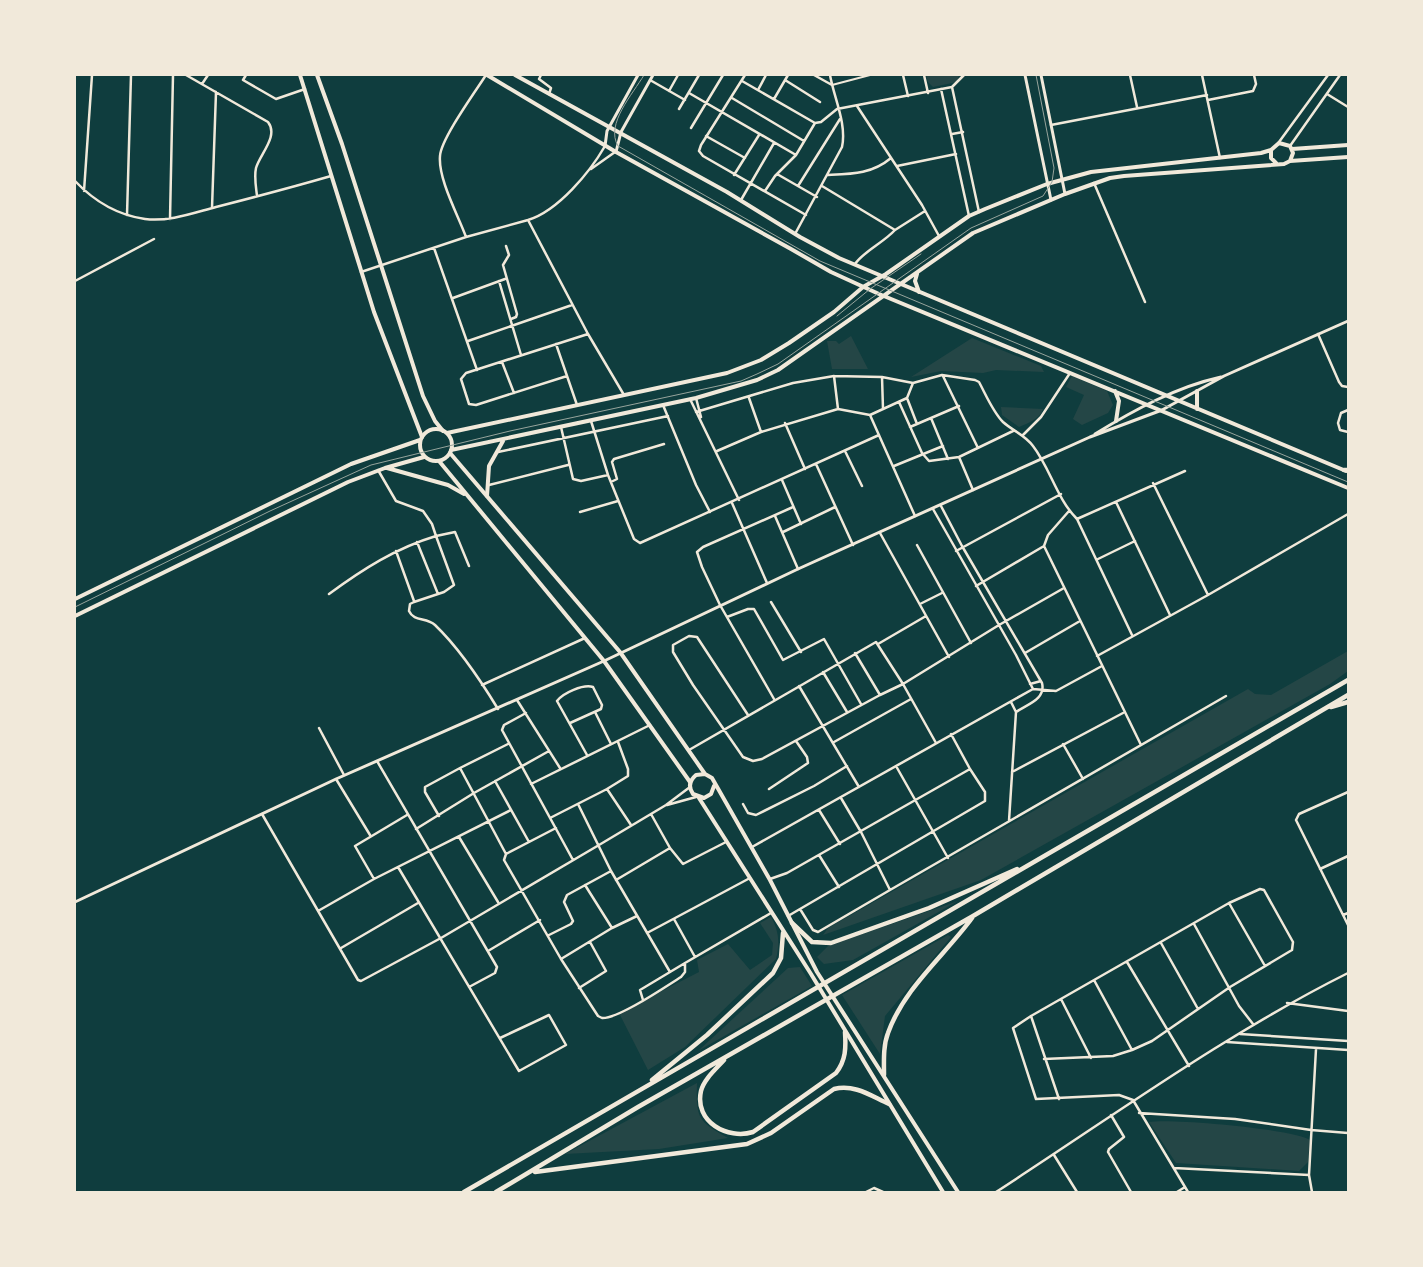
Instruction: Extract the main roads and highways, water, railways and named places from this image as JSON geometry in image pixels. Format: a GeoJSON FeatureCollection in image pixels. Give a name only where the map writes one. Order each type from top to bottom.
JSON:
{"type":"FeatureCollection","features":[{"type":"Feature","properties":{"kind":"highway"},"geometry":{"type":"LineString","coordinates":[[464,1192],[1348,678]]}},
{"type":"Feature","properties":{"kind":"highway"},"geometry":{"type":"LineString","coordinates":[[496,1192],[638,1107],[973,916],[1348,695]]}},
{"type":"Feature","properties":{"kind":"highway"},"geometry":{"type":"LineString","coordinates":[[1323,709],[1348,702]]}},
{"type":"Feature","properties":{"kind":"highway"},"geometry":{"type":"LineString","coordinates":[[792,924],[812,942],[831,943],[929,908],[1030,864]]}},
{"type":"Feature","properties":{"kind":"highway"},"geometry":{"type":"LineString","coordinates":[[884,1075],[884,1047],[887,1033],[898,1011],[973,916]]}},
{"type":"Feature","properties":{"kind":"highway"},"geometry":{"type":"LineString","coordinates":[[633,1093],[702,1040],[773,973],[781,958],[783,933]]}},
{"type":"Feature","properties":{"kind":"highway"},"geometry":{"type":"LineString","coordinates":[[727,1057],[704,1084],[700,1101],[708,1121],[729,1134],[742,1136],[753,1132],[836,1073],[843,1064],[846,1055],[845,1032]]}},
{"type":"Feature","properties":{"kind":"highway"},"geometry":{"type":"LineString","coordinates":[[531,1172],[747,1144],[761,1139],[834,1089],[844,1087],[856,1088],[889,1104]]}},
{"type":"Feature","properties":{"kind":"main road"},"geometry":{"type":"LineString","coordinates":[[300,75],[361,272],[421,438],[419,448],[424,457],[433,462],[439,461],[451,452],[696,398],[750,382],[778,370],[972,234],[1094,183],[1124,176],[1284,164],[1290,161],[1348,157]]}},
{"type":"Feature","properties":{"kind":"main road"},"geometry":{"type":"LineString","coordinates":[[317,75],[342,144],[423,396],[435,421],[451,441],[451,452],[620,652],[705,774],[712,778],[714,786],[770,880],[817,972],[958,1192]]}},
{"type":"Feature","properties":{"kind":"main road"},"geometry":{"type":"LineString","coordinates":[[486,75],[605,146],[831,272],[1348,488]]}},
{"type":"Feature","properties":{"kind":"main road"},"geometry":{"type":"LineString","coordinates":[[515,75],[621,132],[741,200],[795,234],[854,265],[1346,470]]}},
{"type":"Feature","properties":{"kind":"main road"},"geometry":{"type":"LineString","coordinates":[[75,599],[351,464],[421,438],[429,431],[445,432],[625,396],[727,373],[761,360],[834,312],[863,286],[881,276],[969,216],[1047,184],[1112,169],[1220,158],[1271,150],[1279,143],[1291,148],[1348,146]]}},
{"type":"Feature","properties":{"kind":"main road"},"geometry":{"type":"LineString","coordinates":[[1290,161],[1291,148]]}},
{"type":"Feature","properties":{"kind":"main road"},"geometry":{"type":"LineString","coordinates":[[1271,150],[1271,158],[1276,164]]}},
{"type":"Feature","properties":{"kind":"main road"},"geometry":{"type":"LineString","coordinates":[[917,274],[915,281],[919,292]]}},
{"type":"Feature","properties":{"kind":"main road"},"geometry":{"type":"LineString","coordinates":[[1115,390],[1120,401],[1116,421]]}},
{"type":"Feature","properties":{"kind":"main road"},"geometry":{"type":"LineString","coordinates":[[1197,391],[1197,409]]}},
{"type":"Feature","properties":{"kind":"main road"},"geometry":{"type":"LineString","coordinates":[[487,496],[489,466],[495,452],[503,441]]}},
{"type":"Feature","properties":{"kind":"main road"},"geometry":{"type":"LineString","coordinates":[[75,616],[306,502],[378,470],[424,457]]}},
{"type":"Feature","properties":{"kind":"main road"},"geometry":{"type":"LineString","coordinates":[[439,461],[464,494],[604,661],[650,725],[728,841],[943,1192]]}},
{"type":"Feature","properties":{"kind":"main road"},"geometry":{"type":"LineString","coordinates":[[385,468],[448,485],[464,494]]}},
{"type":"Feature","properties":{"kind":"main road"},"geometry":{"type":"LineString","coordinates":[[690,784],[696,775],[705,774]]}},
{"type":"Feature","properties":{"kind":"main road"},"geometry":{"type":"LineString","coordinates":[[698,797],[708,797],[714,786]]}},
{"type":"Feature","properties":{"kind":"tram line"},"geometry":{"type":"LineString","coordinates":[[644,75],[622,109],[618,119],[615,128],[618,146],[820,261],[1348,482]]}},
{"type":"Feature","properties":{"kind":"tram line"},"geometry":{"type":"LineString","coordinates":[[75,607],[270,511],[371,465],[510,431],[741,381],[778,364],[971,228],[1043,196],[1052,182],[1054,168],[1036,75]]}},
{"type":"Feature","properties":{"kind":"tram line"},"geometry":{"type":"LineString","coordinates":[[837,316],[870,289],[921,254]]}}]}
